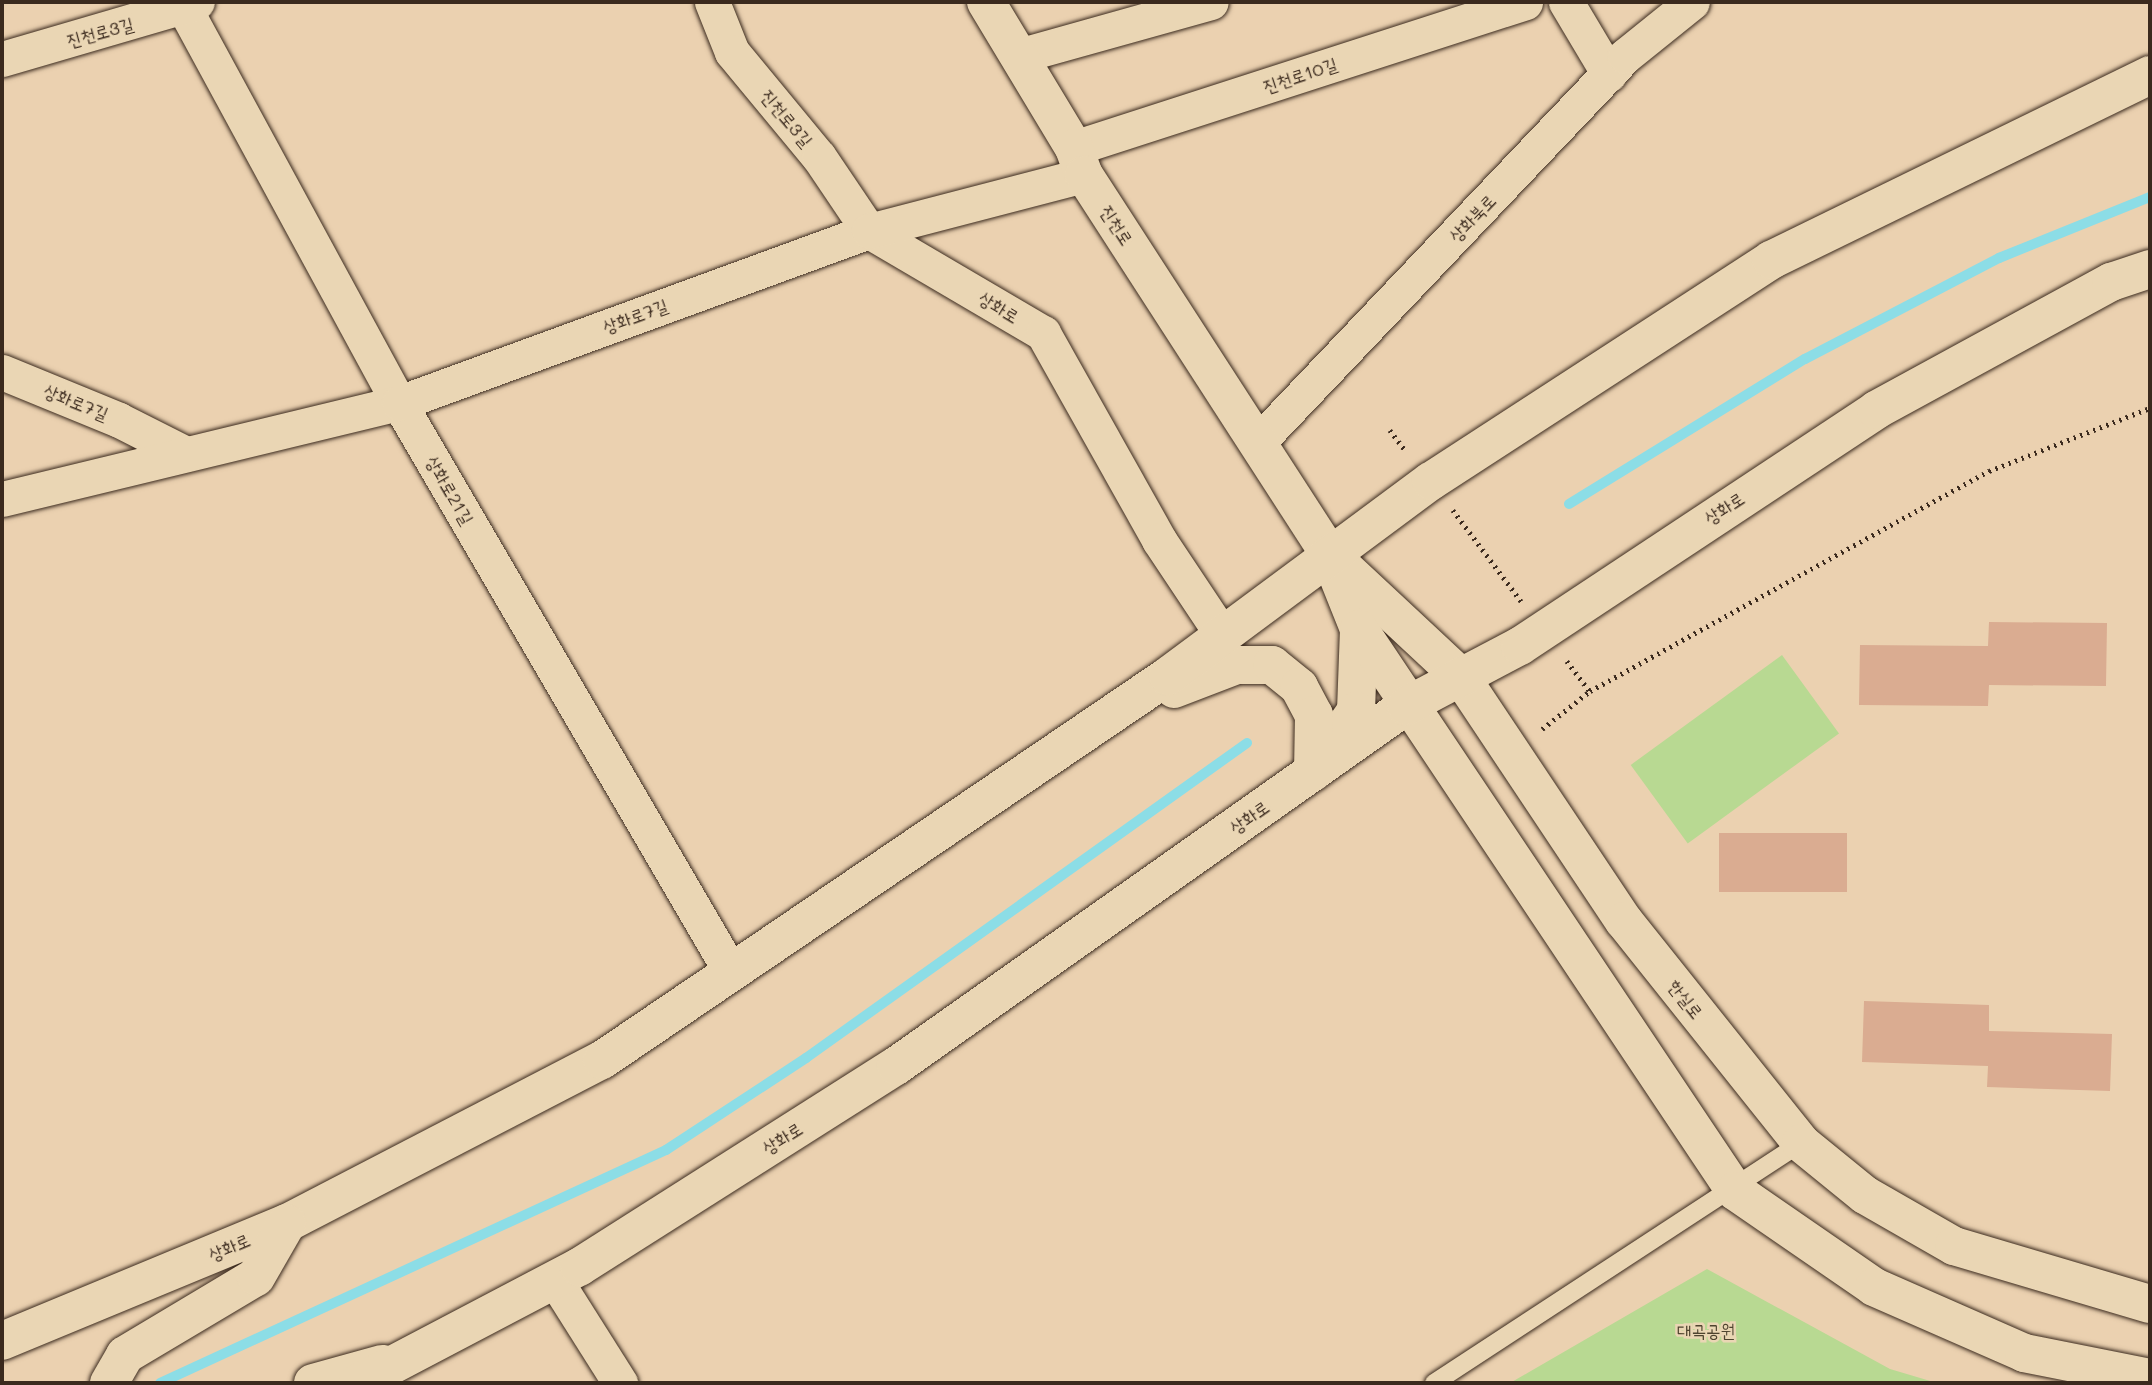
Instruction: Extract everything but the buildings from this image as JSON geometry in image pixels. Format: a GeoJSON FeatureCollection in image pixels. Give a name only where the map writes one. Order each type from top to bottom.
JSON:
{"type":"FeatureCollection","features":[{"type":"Feature","properties":{"kind":"main road","name":"진천로"},"geometry":{"type":"LineString","coordinates":[[986,2],[1079,161],[1329,554]]}},
{"type":"Feature","properties":{"kind":"main road","name":"상화로"},"geometry":{"type":"LineString","coordinates":[[2,1341],[287,1223],[602,1060],[1223,636],[1329,554],[1431,481],[1771,260],[2150,75]]}},
{"type":"Feature","properties":{"kind":"main road","name":"상화로"},"geometry":{"type":"LineString","coordinates":[[358,1383],[555,1280],[896,1066],[1406,706],[1543,630],[1876,410],[2111,282],[2150,269]]}},
{"type":"Feature","properties":{"kind":"main road"},"geometry":{"type":"LineString","coordinates":[[1329,554],[1359,629],[1406,706],[1735,1191],[1874,1287],[2024,1353],[2150,1378]]}},
{"type":"Feature","properties":{"kind":"main road","name":"한실로"},"geometry":{"type":"LineString","coordinates":[[1329,554],[1461,677],[1624,921],[1801,1143],[1865,1195],[1954,1246],[2150,1304]]}},
{"type":"Feature","properties":{"kind":"main road"},"geometry":{"type":"LineString","coordinates":[[1313,772],[1356,712],[1359,629]]}},
{"type":"Feature","properties":{"kind":"main road"},"geometry":{"type":"LineString","coordinates":[[1114,712],[1237,665],[1272,665],[1299,687],[1314,715],[1313,772]]}},
{"type":"Feature","properties":{"kind":"main road"},"geometry":{"type":"LineString","coordinates":[[109,1383],[125,1355],[256,1277],[287,1223]]}},
{"type":"Feature","properties":{"kind":"main road"},"geometry":{"type":"LineString","coordinates":[[313,1383],[408,1357]]}},
{"type":"Feature","properties":{"kind":"street","name":"진천로3길"},"geometry":{"type":"LineString","coordinates":[[712,2],[732,52],[819,157],[869,230]]}},
{"type":"Feature","properties":{"kind":"street"},"geometry":{"type":"LineString","coordinates":[[1018,56],[1211,2]]}},
{"type":"Feature","properties":{"kind":"street","name":"진천로10길"},"geometry":{"type":"LineString","coordinates":[[1079,161],[1525,2]]}},
{"type":"Feature","properties":{"kind":"street"},"geometry":{"type":"LineString","coordinates":[[1566,2],[1609,74]]}},
{"type":"Feature","properties":{"kind":"street","name":"상화북로"},"geometry":{"type":"LineString","coordinates":[[1259,441],[1609,74],[1692,2]]}},
{"type":"Feature","properties":{"kind":"street","name":"진천로3길"},"geometry":{"type":"LineString","coordinates":[[2,59],[188,4]]}},
{"type":"Feature","properties":{"kind":"street","name":"상화로21길"},"geometry":{"type":"LineString","coordinates":[[188,4],[400,403],[731,972]]}},
{"type":"Feature","properties":{"kind":"street","name":"상화로7길"},"geometry":{"type":"LineString","coordinates":[[2,499],[400,403],[869,230],[1079,161]]}},
{"type":"Feature","properties":{"kind":"street","name":"상화로"},"geometry":{"type":"LineString","coordinates":[[869,230],[1043,333],[1159,540],[1223,636]]}},
{"type":"Feature","properties":{"kind":"street","name":"상화로7길"},"geometry":{"type":"LineString","coordinates":[[2,372],[119,420],[186,454]]}},
{"type":"Feature","properties":{"kind":"street"},"geometry":{"type":"LineString","coordinates":[[555,1280],[620,1383]]}},
{"type":"Feature","properties":{"kind":"lane"},"geometry":{"type":"LineString","coordinates":[[1434,1383],[1735,1191],[1801,1143]]}},
{"type":"Feature","properties":{"kind":"path"},"geometry":{"type":"LineString","coordinates":[[1511,754],[1590,691],[1989,471],[2150,408]]}},
{"type":"Feature","properties":{"kind":"path"},"geometry":{"type":"LineString","coordinates":[[1390,430],[1590,691]]}},
{"type":"Feature","properties":{"kind":"green space"},"geometry":{"type":"Polygon","coordinates":[[[1782,655],[1839,733],[1688,843],[1631,765],[1782,655]]]}},
{"type":"Feature","properties":{"kind":"green space","name":"대곡공원"},"geometry":{"type":"Polygon","coordinates":[[[1707,1269],[1890,1369],[1937,1383],[1510,1383],[1707,1269]]]}},
{"type":"Feature","properties":{"kind":"waterway"},"geometry":{"type":"LineString","coordinates":[[1569,504],[1805,359],[1999,258],[2150,197]]}},
{"type":"Feature","properties":{"kind":"waterway"},"geometry":{"type":"LineString","coordinates":[[160,1383],[666,1150],[806,1058],[1247,743]]}}]}
